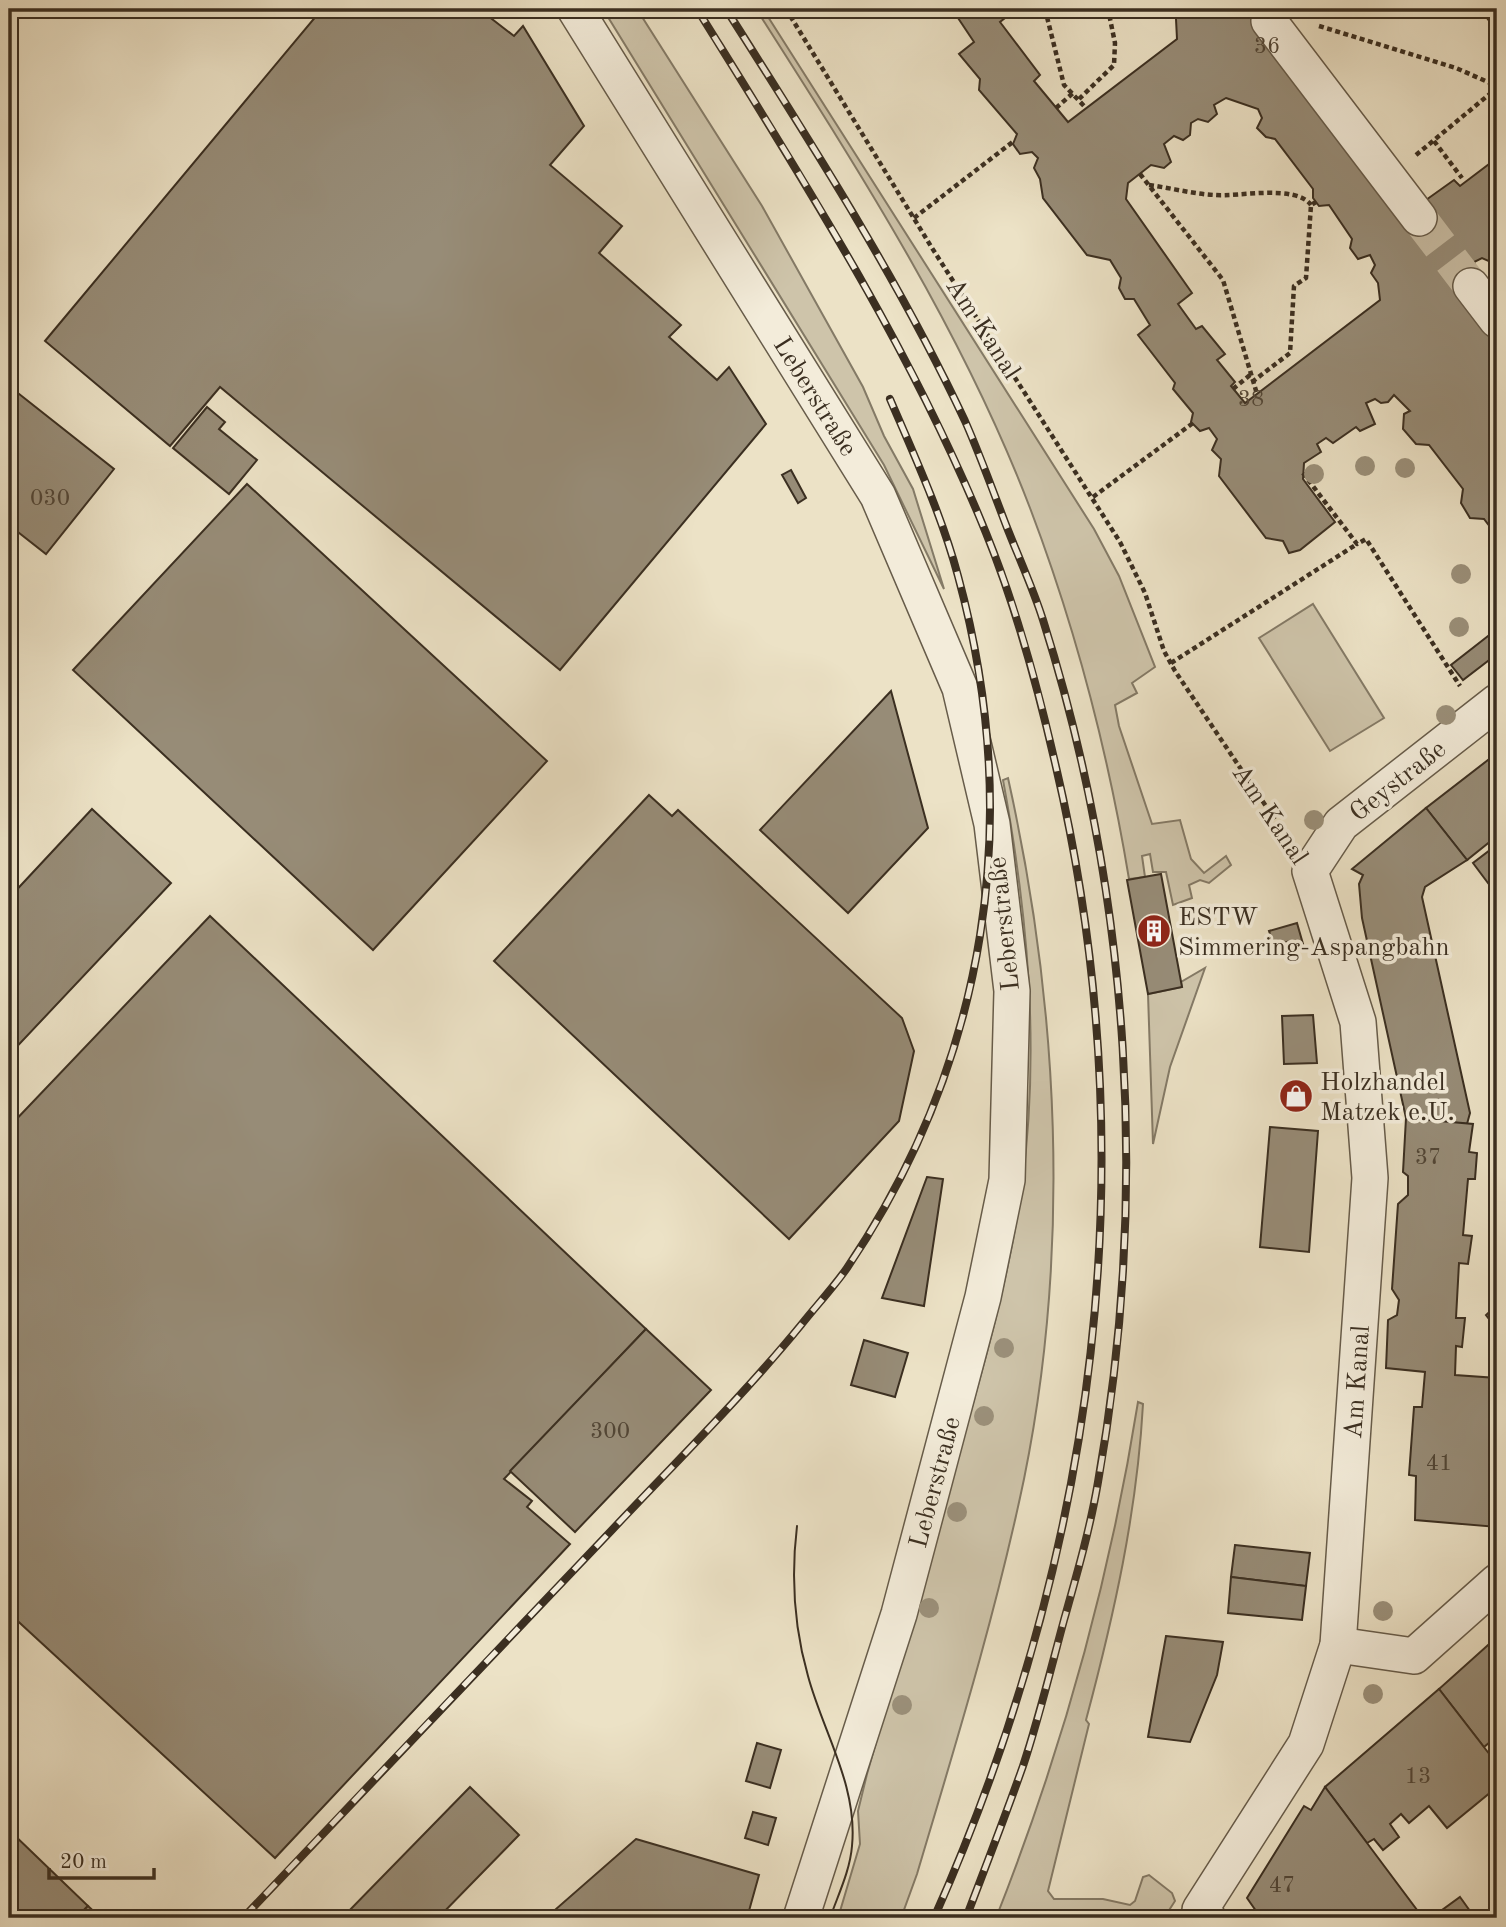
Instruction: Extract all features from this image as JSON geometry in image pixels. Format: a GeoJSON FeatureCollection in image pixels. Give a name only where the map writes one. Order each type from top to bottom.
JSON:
{"type":"FeatureCollection","features":[{"type":"Feature","properties":{"kind":"street","name":"Leberstraße"},"geometry":{"type":"LineString","coordinates":[[575,9],[878,496],[960,688],[992,824],[1012,991],[1007,1181],[983,1297],[899,1614],[801,1918]]}},
{"type":"Feature","properties":{"kind":"street"},"geometry":{"type":"LineString","coordinates":[[1272,27],[1419,218]]}},
{"type":"Feature","properties":{"kind":"street"},"geometry":{"type":"LineString","coordinates":[[1471,286],[1497,320]]}},
{"type":"Feature","properties":{"kind":"street","name":"Geystraße"},"geometry":{"type":"LineString","coordinates":[[1310,871],[1341,824],[1488,709]]}},
{"type":"Feature","properties":{"kind":"street","name":"Am Kanal"},"geometry":{"type":"LineString","coordinates":[[1204,1914],[1306,1744],[1338,1646],[1370,1178],[1358,1022],[1310,871]]}},
{"type":"Feature","properties":{"kind":"street"},"geometry":{"type":"LineString","coordinates":[[1338,1646],[1413,1656],[1497,1582]]}},
{"type":"Feature","properties":{"kind":"path","name":"Am Kanal"},"geometry":{"type":"LineString","coordinates":[[786,9],[914,218],[1093,497],[1145,593],[1171,663],[1310,871]]}},
{"type":"Feature","properties":{"kind":"path"},"geometry":{"type":"LineString","coordinates":[[1045,9],[1064,85],[1086,108]]}},
{"type":"Feature","properties":{"kind":"path"},"geometry":{"type":"LineString","coordinates":[[1079,99],[1114,65],[1115,43],[1108,9]]}},
{"type":"Feature","properties":{"kind":"path"},"geometry":{"type":"LineString","coordinates":[[1272,27],[1300,21],[1456,68],[1497,87],[1388,178]]}},
{"type":"Feature","properties":{"kind":"path"},"geometry":{"type":"LineString","coordinates":[[1056,108],[1073,93]]}},
{"type":"Feature","properties":{"kind":"path"},"geometry":{"type":"LineString","coordinates":[[914,218],[1014,141]]}},
{"type":"Feature","properties":{"kind":"path"},"geometry":{"type":"LineString","coordinates":[[1434,141],[1462,178]]}},
{"type":"Feature","properties":{"kind":"path"},"geometry":{"type":"LineString","coordinates":[[1140,174],[1223,281],[1257,394]]}},
{"type":"Feature","properties":{"kind":"path"},"geometry":{"type":"LineString","coordinates":[[1148,185],[1217,196],[1247,192],[1301,198],[1314,204],[1306,278],[1294,286],[1290,353],[1252,382]]}},
{"type":"Feature","properties":{"kind":"path"},"geometry":{"type":"LineString","coordinates":[[1233,389],[1250,375]]}},
{"type":"Feature","properties":{"kind":"path"},"geometry":{"type":"LineString","coordinates":[[1093,497],[1193,423]]}},
{"type":"Feature","properties":{"kind":"path"},"geometry":{"type":"LineString","coordinates":[[1303,473],[1357,544]]}},
{"type":"Feature","properties":{"kind":"path"},"geometry":{"type":"LineString","coordinates":[[1171,663],[1366,538],[1488,709]]}},
{"type":"Feature","properties":{"kind":"shaded area"},"geometry":{"type":"Polygon","coordinates":[[[603,9],[637,9],[762,206],[863,387],[884,436],[913,489],[944,589],[884,465],[603,9]]]}},
{"type":"Feature","properties":{"kind":"shaded area"},"geometry":{"type":"Polygon","coordinates":[[[756,9],[763,9],[1094,529],[1119,576],[1155,667],[1132,683],[1137,693],[1115,705],[1119,726],[1152,824],[1180,820],[1191,859],[1204,873],[1226,856],[1231,865],[1209,883],[1200,880],[1189,885],[1192,898],[1173,905],[1166,872],[1153,872],[1150,854],[1142,856],[1145,877],[1129,879],[1101,738],[1076,645],[1047,553],[1003,442],[973,377],[906,252],[756,9]]]}},
{"type":"Feature","properties":{"kind":"shaded area"},"geometry":{"type":"Polygon","coordinates":[[[1313,604],[1384,718],[1330,751],[1259,638],[1313,604]]]}},
{"type":"Feature","properties":{"kind":"shaded area"},"geometry":{"type":"Polygon","coordinates":[[[1008,778],[1039,952],[1053,1128],[1053,1216],[1039,1392],[1024,1479],[988,1628],[917,1874],[901,1918],[838,1918],[860,1844],[858,1811],[867,1774],[985,1360],[1010,1256],[1022,1185],[1030,1083],[1029,982],[1019,881],[1003,780],[1008,778]]]}},
{"type":"Feature","properties":{"kind":"shaded area"},"geometry":{"type":"Polygon","coordinates":[[[1205,968],[1170,1067],[1153,1144],[1148,994],[1182,987],[1181,982],[1205,968]]]}},
{"type":"Feature","properties":{"kind":"shaded area"},"geometry":{"type":"Polygon","coordinates":[[[1138,1402],[1143,1404],[1140,1445],[1123,1564],[1086,1720],[1089,1724],[1048,1891],[1054,1899],[1103,1899],[1130,1905],[1135,1901],[1143,1877],[1149,1875],[1172,1893],[1175,1901],[1164,1918],[996,1918],[1042,1792],[1081,1664],[1113,1534],[1138,1402]]]}},
{"type":"Feature","properties":{"kind":"building"},"geometry":{"type":"Polygon","coordinates":[[[322,9],[479,9],[514,36],[523,26],[584,126],[550,165],[622,226],[599,253],[681,325],[669,337],[717,380],[729,367],[766,424],[560,670],[220,387],[170,446],[45,341],[322,9]]]}},
{"type":"Feature","properties":{"kind":"building"},"geometry":{"type":"Polygon","coordinates":[[[942,9],[1012,9],[1014,11],[1000,22],[1040,75],[1034,81],[1068,122],[1177,39],[1176,19],[1169,9],[1275,9],[1426,200],[1454,180],[1460,186],[1497,158],[1497,261],[1493,263],[1482,258],[1474,262],[1497,335],[1497,536],[1484,519],[1470,518],[1461,503],[1463,489],[1429,445],[1416,444],[1403,429],[1404,414],[1410,411],[1394,395],[1388,402],[1381,403],[1375,399],[1366,403],[1375,424],[1360,431],[1356,427],[1333,443],[1326,438],[1317,444],[1321,452],[1304,463],[1303,479],[1335,522],[1300,550],[1289,553],[1283,541],[1266,538],[1219,476],[1221,459],[1212,450],[1217,439],[1209,428],[1200,431],[1191,422],[1193,413],[1173,389],[1175,383],[1138,335],[1150,325],[1134,299],[1125,299],[1119,288],[1121,278],[1110,260],[1087,255],[1043,198],[1040,179],[1034,168],[1038,158],[1032,152],[1020,154],[1013,144],[1017,134],[979,90],[980,79],[959,54],[974,42],[956,15],[946,15],[942,9]],[[1226,98],[1214,105],[1217,114],[1208,122],[1198,119],[1191,123],[1190,135],[1183,140],[1174,136],[1164,144],[1171,162],[1164,168],[1151,165],[1128,183],[1126,199],[1192,293],[1178,304],[1196,329],[1202,326],[1225,354],[1217,360],[1235,382],[1231,386],[1245,403],[1380,300],[1378,283],[1371,273],[1375,265],[1370,255],[1358,259],[1350,248],[1352,239],[1329,205],[1319,206],[1313,198],[1313,189],[1275,139],[1266,137],[1257,128],[1262,118],[1258,109],[1226,98]]]}},
{"type":"Feature","properties":{"kind":"building"},"geometry":{"type":"Polygon","coordinates":[[[1480,9],[1497,9],[1497,31],[1480,9]]]}},
{"type":"Feature","properties":{"kind":"building"},"geometry":{"type":"Polygon","coordinates":[[[9,386],[114,469],[46,554],[9,525],[9,386]]]}},
{"type":"Feature","properties":{"kind":"building"},"geometry":{"type":"Polygon","coordinates":[[[207,407],[225,422],[219,429],[257,460],[229,494],[173,448],[207,407]]]}},
{"type":"Feature","properties":{"kind":"building"},"geometry":{"type":"Polygon","coordinates":[[[791,470],[806,498],[798,503],[782,475],[791,470]]]}},
{"type":"Feature","properties":{"kind":"building"},"geometry":{"type":"Polygon","coordinates":[[[247,484],[547,761],[373,950],[73,670],[247,484]]]}},
{"type":"Feature","properties":{"kind":"building"},"geometry":{"type":"Polygon","coordinates":[[[1497,629],[1497,654],[1463,680],[1451,665],[1497,629]]]}},
{"type":"Feature","properties":{"kind":"building"},"geometry":{"type":"Polygon","coordinates":[[[891,691],[928,828],[848,913],[760,830],[891,691]]]}},
{"type":"Feature","properties":{"kind":"building"},"geometry":{"type":"Polygon","coordinates":[[[1497,753],[1497,836],[1467,860],[1426,808],[1497,753]]]}},
{"type":"Feature","properties":{"kind":"building"},"geometry":{"type":"Polygon","coordinates":[[[649,795],[672,816],[678,810],[902,1018],[914,1051],[899,1121],[789,1239],[494,961],[649,795]]]}},
{"type":"Feature","properties":{"kind":"building"},"geometry":{"type":"Polygon","coordinates":[[[1426,808],[1467,860],[1425,887],[1422,897],[1470,1113],[1467,1124],[1406,1118],[1362,918],[1359,884],[1363,875],[1352,869],[1426,808]]]}},
{"type":"Feature","properties":{"kind":"building"},"geometry":{"type":"Polygon","coordinates":[[[92,809],[171,883],[9,1055],[9,898],[92,809]]]}},
{"type":"Feature","properties":{"kind":"building"},"geometry":{"type":"Polygon","coordinates":[[[1494,847],[1497,851],[1497,895],[1473,863],[1494,847]]]}},
{"type":"Feature","properties":{"kind":"building","name":"ESTW Simmering-Aspangbahn"},"geometry":{"type":"Polygon","coordinates":[[[1161,874],[1182,987],[1148,994],[1127,880],[1161,874]]]}},
{"type":"Feature","properties":{"kind":"building"},"geometry":{"type":"Polygon","coordinates":[[[210,916],[646,1329],[504,1479],[532,1501],[527,1507],[570,1544],[275,1858],[9,1613],[9,1127],[210,916]]]}},
{"type":"Feature","properties":{"kind":"building"},"geometry":{"type":"Polygon","coordinates":[[[1297,923],[1303,944],[1292,948],[1290,941],[1274,946],[1269,931],[1297,923]]]}},
{"type":"Feature","properties":{"kind":"building"},"geometry":{"type":"Polygon","coordinates":[[[1313,1015],[1317,1063],[1284,1064],[1282,1016],[1313,1015]]]}},
{"type":"Feature","properties":{"kind":"building"},"geometry":{"type":"Polygon","coordinates":[[[1406,1118],[1473,1124],[1469,1152],[1477,1153],[1475,1179],[1468,1179],[1463,1235],[1472,1236],[1468,1264],[1459,1263],[1456,1318],[1465,1318],[1462,1347],[1456,1346],[1455,1375],[1497,1378],[1497,1527],[1415,1520],[1416,1476],[1409,1475],[1414,1407],[1422,1407],[1425,1372],[1386,1368],[1388,1320],[1397,1315],[1399,1300],[1392,1289],[1398,1204],[1408,1195],[1408,1176],[1403,1172],[1406,1118]]]}},
{"type":"Feature","properties":{"kind":"building"},"geometry":{"type":"Polygon","coordinates":[[[1270,1127],[1318,1131],[1309,1252],[1260,1247],[1270,1127]]]}},
{"type":"Feature","properties":{"kind":"building"},"geometry":{"type":"Polygon","coordinates":[[[927,1177],[943,1179],[924,1306],[882,1298],[927,1177]]]}},
{"type":"Feature","properties":{"kind":"building"},"geometry":{"type":"Polygon","coordinates":[[[1497,1305],[1497,1329],[1486,1315],[1497,1305]]]}},
{"type":"Feature","properties":{"kind":"building"},"geometry":{"type":"Polygon","coordinates":[[[646,1329],[711,1390],[575,1532],[510,1471],[646,1329]]]}},
{"type":"Feature","properties":{"kind":"building"},"geometry":{"type":"Polygon","coordinates":[[[864,1340],[908,1353],[895,1397],[851,1385],[864,1340]]]}},
{"type":"Feature","properties":{"kind":"building"},"geometry":{"type":"Polygon","coordinates":[[[1235,1545],[1310,1553],[1306,1586],[1231,1577],[1235,1545]]]}},
{"type":"Feature","properties":{"kind":"building"},"geometry":{"type":"Polygon","coordinates":[[[1231,1577],[1306,1586],[1302,1620],[1228,1613],[1231,1577]]]}},
{"type":"Feature","properties":{"kind":"building"},"geometry":{"type":"Polygon","coordinates":[[[1166,1636],[1223,1642],[1217,1675],[1190,1742],[1148,1737],[1166,1636]]]}},
{"type":"Feature","properties":{"kind":"building"},"geometry":{"type":"Polygon","coordinates":[[[1497,1637],[1497,1736],[1484,1747],[1439,1689],[1497,1637]]]}},
{"type":"Feature","properties":{"kind":"building"},"geometry":{"type":"Polygon","coordinates":[[[1439,1689],[1497,1764],[1497,1787],[1447,1828],[1429,1806],[1409,1823],[1401,1814],[1390,1824],[1399,1837],[1383,1850],[1374,1839],[1367,1843],[1325,1787],[1439,1689]]]}},
{"type":"Feature","properties":{"kind":"building"},"geometry":{"type":"Polygon","coordinates":[[[757,1743],[781,1750],[770,1788],[746,1781],[757,1743]]]}},
{"type":"Feature","properties":{"kind":"building"},"geometry":{"type":"Polygon","coordinates":[[[470,1787],[519,1835],[438,1918],[342,1918],[470,1787]]]}},
{"type":"Feature","properties":{"kind":"building"},"geometry":{"type":"Polygon","coordinates":[[[1325,1787],[1423,1918],[1261,1918],[1247,1898],[1304,1806],[1311,1810],[1325,1787]]]}},
{"type":"Feature","properties":{"kind":"building"},"geometry":{"type":"Polygon","coordinates":[[[753,1812],[776,1818],[768,1845],[745,1838],[753,1812]]]}},
{"type":"Feature","properties":{"kind":"building"},"geometry":{"type":"Polygon","coordinates":[[[9,1830],[88,1906],[76,1918],[9,1918],[9,1830]]]}},
{"type":"Feature","properties":{"kind":"building"},"geometry":{"type":"Polygon","coordinates":[[[636,1839],[759,1875],[747,1918],[564,1918],[556,1909],[636,1839]]]}},
{"type":"Feature","properties":{"kind":"building"},"geometry":{"type":"Polygon","coordinates":[[[1460,1897],[1475,1918],[1431,1918],[1460,1897]]]}},
{"type":"Feature","properties":{"kind":"building"},"geometry":{"type":"Polygon","coordinates":[[[88,1906],[101,1918],[76,1918],[88,1906]]]}},
{"type":"Feature","properties":{"kind":"tunnel"},"geometry":{"type":"LineString","coordinates":[[1419,218],[1471,286]]}},
{"type":"Feature","properties":{"kind":"tram line"},"geometry":{"type":"LineString","coordinates":[[797,1526],[794,1583],[800,1639],[814,1697],[845,1781],[852,1824],[849,1865],[830,1918]]}},
{"type":"Feature","properties":{"kind":"railway"},"geometry":{"type":"LineString","coordinates":[[697,9],[815,200],[889,330],[924,397],[986,533],[1017,620],[1042,708],[1084,914],[1099,1061],[1101,1207],[1091,1352],[1068,1496],[1035,1639],[990,1780],[934,1918]]}},
{"type":"Feature","properties":{"kind":"railway"},"geometry":{"type":"LineString","coordinates":[[726,9],[882,263],[971,434],[1039,608],[1073,725],[1096,831],[1113,939],[1123,1047],[1126,1156],[1123,1265],[1114,1374],[1098,1482],[1083,1551],[1029,1748],[966,1918]]}},
{"type":"Feature","properties":{"kind":"railway"},"geometry":{"type":"LineString","coordinates":[[243,1918],[779,1352],[847,1268],[895,1188],[933,1106],[961,1021],[980,935],[989,847],[988,757],[978,667],[952,554],[890,399]]}},
{"type":"Feature","properties":{"kind":"place","name":"ESTW Simmering-Aspangbahn"},"geometry":{"type":"Point","coordinates":[1154,931]}},
{"type":"Feature","properties":{"kind":"place","name":"Holzhandel Matzek e.U."},"geometry":{"type":"Point","coordinates":[1296,1096]}}]}
